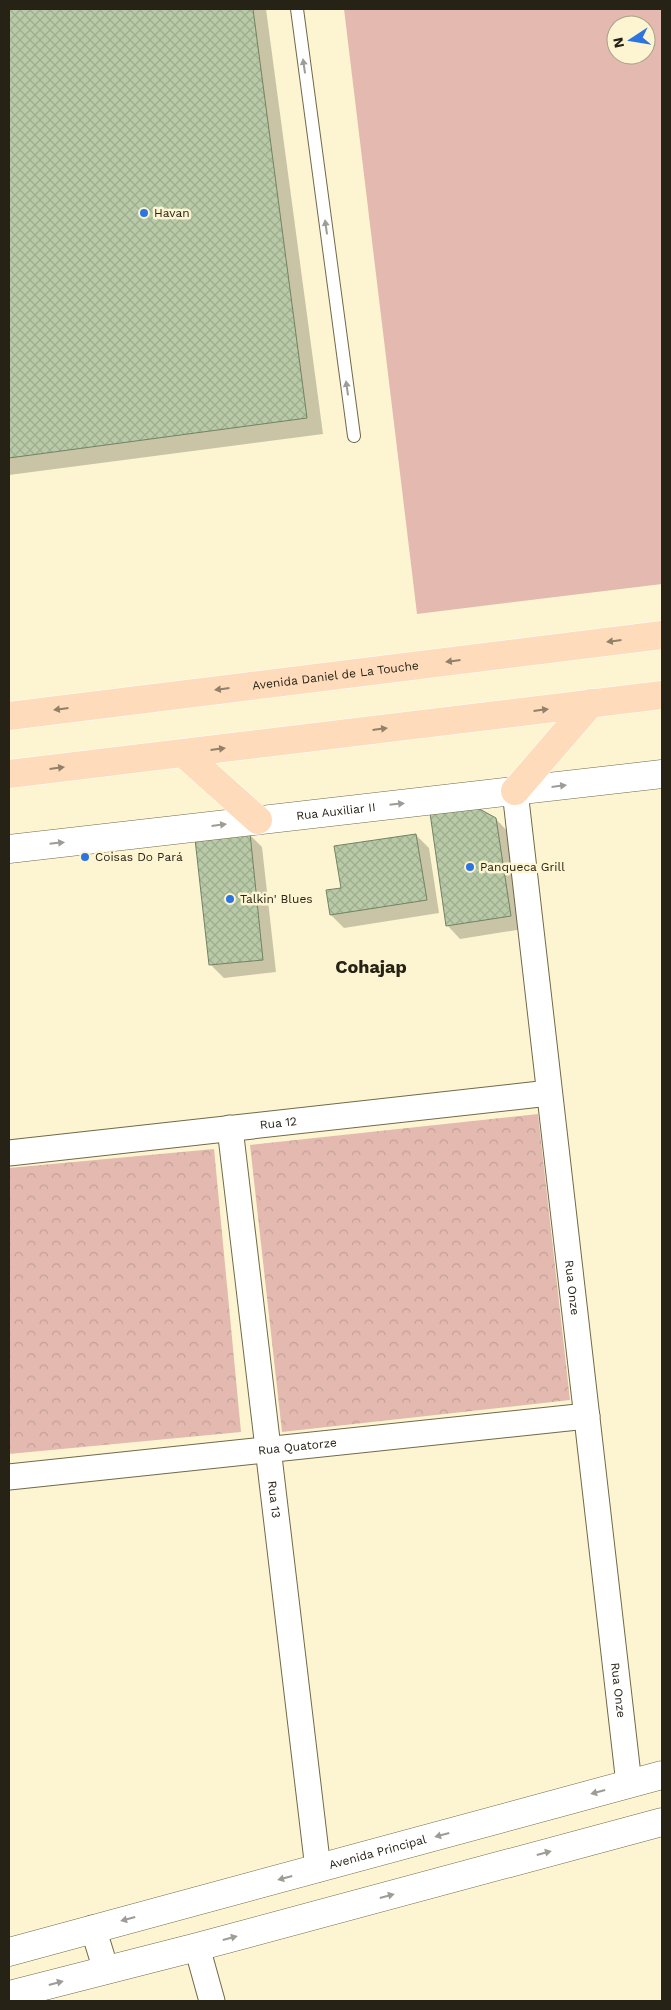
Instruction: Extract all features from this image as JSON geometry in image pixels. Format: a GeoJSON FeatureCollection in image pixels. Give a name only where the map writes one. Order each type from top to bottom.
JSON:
{"type":"FeatureCollection","features":[{"type":"Feature","properties":{"kind":"main road","name":"Avenida Daniel de La Touche"},"geometry":{"type":"LineString","coordinates":[[9,716],[662,636]]}},
{"type":"Feature","properties":{"kind":"main road"},"geometry":{"type":"LineString","coordinates":[[9,774],[662,695]]}},
{"type":"Feature","properties":{"kind":"main road"},"geometry":{"type":"LineString","coordinates":[[515,791],[591,704]]}},
{"type":"Feature","properties":{"kind":"main road"},"geometry":{"type":"LineString","coordinates":[[183,753],[258,820]]}},
{"type":"Feature","properties":{"kind":"street","name":"Rua Auxiliar II"},"geometry":{"type":"LineString","coordinates":[[9,848],[662,774]]}},
{"type":"Feature","properties":{"kind":"street","name":"Rua Onze"},"geometry":{"type":"LineString","coordinates":[[515,791],[629,1784]]}},
{"type":"Feature","properties":{"kind":"street","name":"Rua 12"},"geometry":{"type":"LineString","coordinates":[[9,1153],[549,1093]]}},
{"type":"Feature","properties":{"kind":"street","name":"Rua 13"},"geometry":{"type":"LineString","coordinates":[[230,1128],[318,1869]]}},
{"type":"Feature","properties":{"kind":"street","name":"Rua Quatorze"},"geometry":{"type":"LineString","coordinates":[[9,1477],[587,1416]]}},
{"type":"Feature","properties":{"kind":"street","name":"Avenida Principal"},"geometry":{"type":"LineString","coordinates":[[9,1952],[662,1775]]}},
{"type":"Feature","properties":{"kind":"street"},"geometry":{"type":"LineString","coordinates":[[9,1996],[662,1822]]}},
{"type":"Feature","properties":{"kind":"street"},"geometry":{"type":"LineString","coordinates":[[93,1928],[106,1970]]}},
{"type":"Feature","properties":{"kind":"street"},"geometry":{"type":"LineString","coordinates":[[196,1947],[212,2001]]}},
{"type":"Feature","properties":{"kind":"lane"},"geometry":{"type":"LineString","coordinates":[[296,9],[354,436]]}},
{"type":"Feature","properties":{"kind":"green space"},"geometry":{"type":"Polygon","coordinates":[[[344,9],[662,9],[662,584],[417,614],[344,9]]]}},
{"type":"Feature","properties":{"kind":"green space"},"geometry":{"type":"Polygon","coordinates":[[[538,1114],[570,1400],[282,1432],[250,1145],[538,1114]]]}},
{"type":"Feature","properties":{"kind":"green space"},"geometry":{"type":"Polygon","coordinates":[[[214,1149],[241,1432],[9,1454],[9,1168],[214,1149]]]}},
{"type":"Feature","properties":{"kind":"building","name":"Havan"},"geometry":{"type":"Polygon","coordinates":[[[9,9],[253,9],[307,418],[9,458],[9,9]]]}},
{"type":"Feature","properties":{"kind":"building","name":"Panqueca Grill"},"geometry":{"type":"Polygon","coordinates":[[[474,806],[496,818],[511,916],[446,926],[430,813],[474,806]]]}},
{"type":"Feature","properties":{"kind":"building","name":"Talkin' Blues"},"geometry":{"type":"Polygon","coordinates":[[[250,833],[263,960],[209,965],[195,839],[250,833]]]}},
{"type":"Feature","properties":{"kind":"building"},"geometry":{"type":"Polygon","coordinates":[[[416,834],[427,900],[330,915],[326,890],[341,888],[334,846],[416,834]]]}},
{"type":"Feature","properties":{"kind":"place","name":"Havan"},"geometry":{"type":"Point","coordinates":[144,213]}},
{"type":"Feature","properties":{"kind":"place","name":"Coisas Do Pará"},"geometry":{"type":"Point","coordinates":[85,857]}},
{"type":"Feature","properties":{"kind":"place","name":"Panqueca Grill"},"geometry":{"type":"Point","coordinates":[470,867]}},
{"type":"Feature","properties":{"kind":"place","name":"Talkin' Blues"},"geometry":{"type":"Point","coordinates":[230,899]}},
{"type":"Feature","properties":{"kind":"district","name":"Cohajap"},"geometry":{"type":"Point","coordinates":[371,966]}}]}
